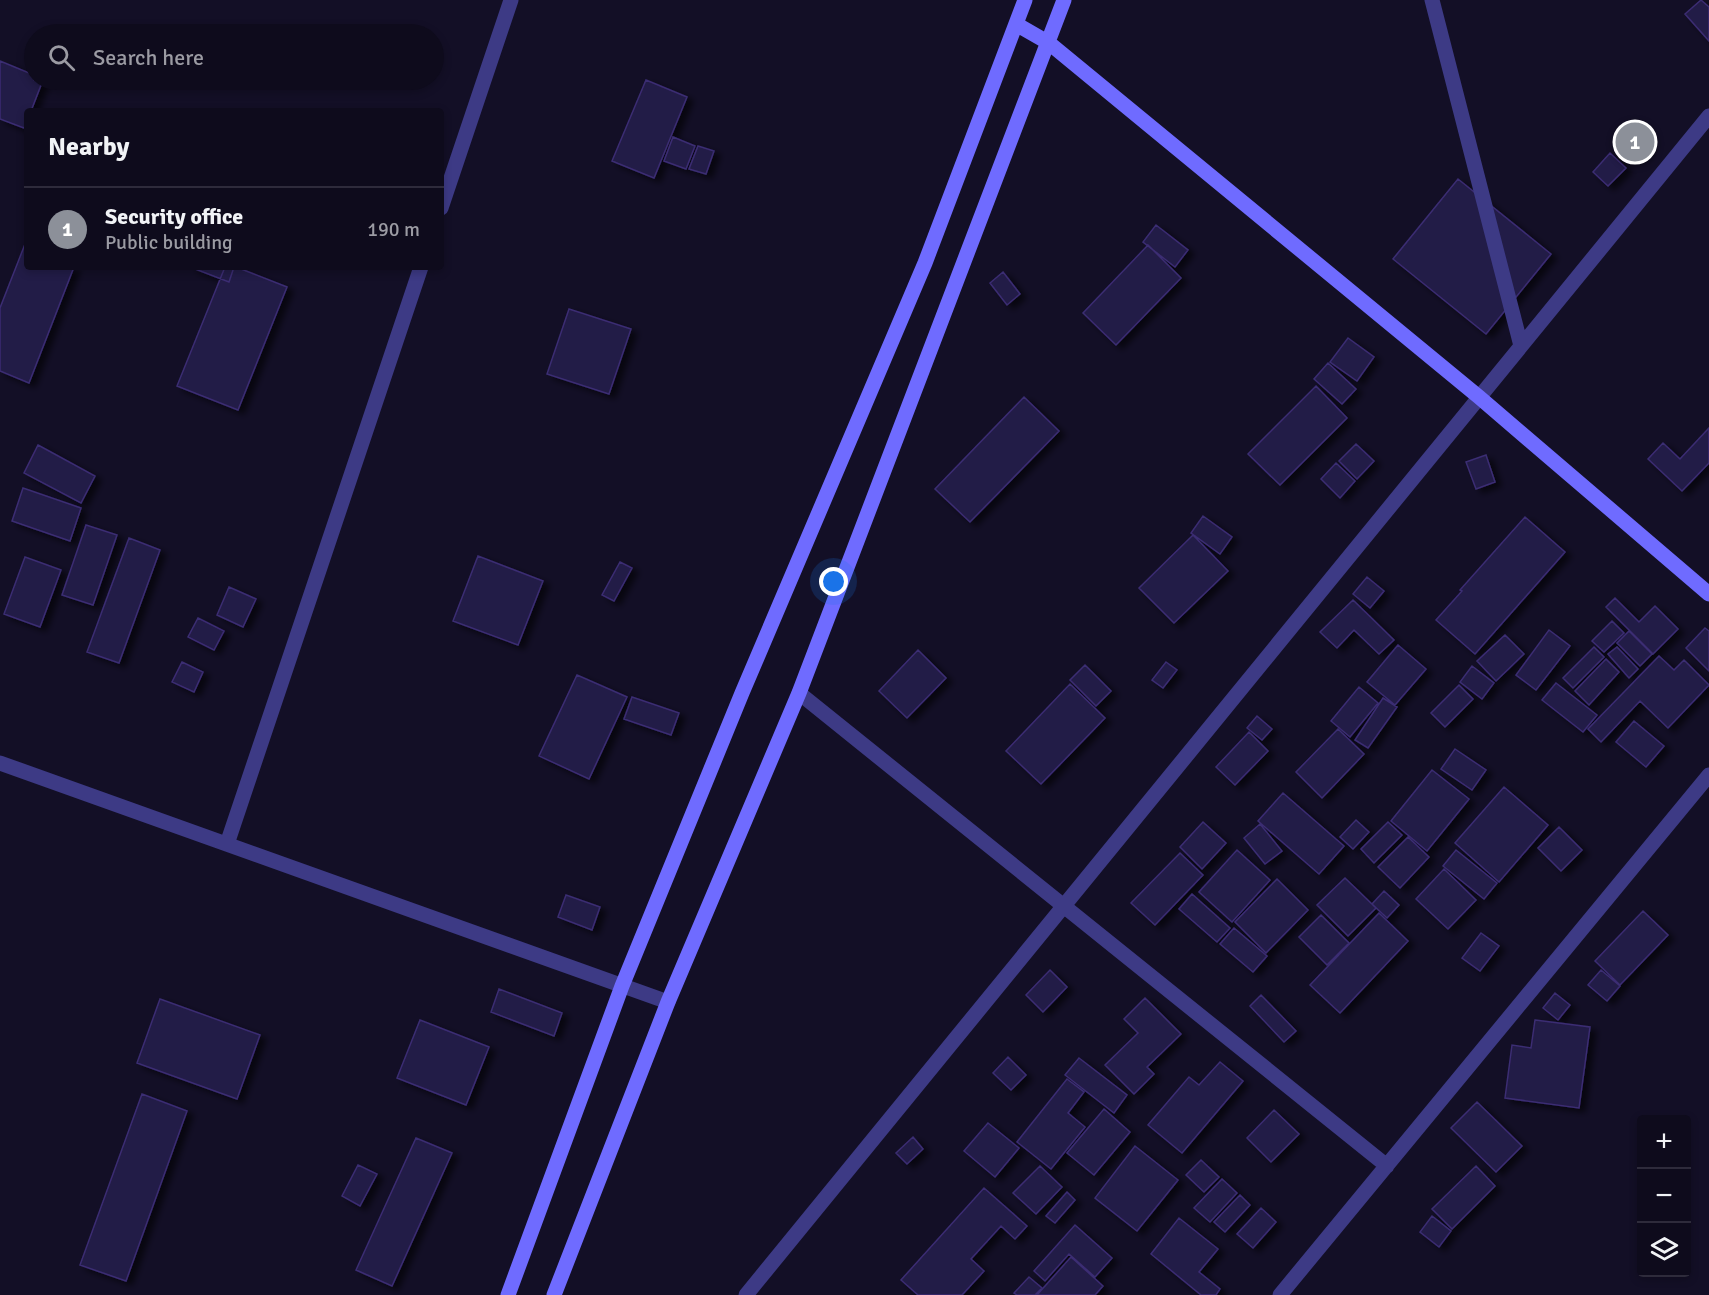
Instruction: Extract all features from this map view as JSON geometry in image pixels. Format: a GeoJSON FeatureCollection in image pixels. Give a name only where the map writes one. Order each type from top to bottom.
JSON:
{"type":"FeatureCollection","features":[{"type":"Feature","properties":{"kind":"main road"},"geometry":{"type":"LineString","coordinates":[[508,1295],[622,986],[742,693],[925,263],[1025,0]]}},
{"type":"Feature","properties":{"kind":"main road"},"geometry":{"type":"LineString","coordinates":[[554,1295],[668,1002],[799,693],[1064,0]]}},
{"type":"Feature","properties":{"kind":"main road"},"geometry":{"type":"LineString","coordinates":[[1016,24],[1049,43],[1479,397],[1709,594]]}},
{"type":"Feature","properties":{"kind":"street"},"geometry":{"type":"LineString","coordinates":[[444,199],[511,0]]}},
{"type":"Feature","properties":{"kind":"street"},"geometry":{"type":"LineString","coordinates":[[1432,0],[1521,346]]}},
{"type":"Feature","properties":{"kind":"street"},"geometry":{"type":"LineString","coordinates":[[746,1295],[1709,116]]}},
{"type":"Feature","properties":{"kind":"street"},"geometry":{"type":"LineString","coordinates":[[228,844],[420,270]]}},
{"type":"Feature","properties":{"kind":"street"},"geometry":{"type":"LineString","coordinates":[[799,693],[1388,1166]]}},
{"type":"Feature","properties":{"kind":"street"},"geometry":{"type":"LineString","coordinates":[[0,763],[668,1002]]}},
{"type":"Feature","properties":{"kind":"street"},"geometry":{"type":"LineString","coordinates":[[1280,1295],[1709,775]]}},
{"type":"Feature","properties":{"kind":"building"},"geometry":{"type":"Polygon","coordinates":[[[1701,0],[1709,7],[1709,41],[1685,14],[1701,0]]]}},
{"type":"Feature","properties":{"kind":"building"},"geometry":{"type":"Polygon","coordinates":[[[0,61],[24,71],[24,90],[39,90],[32,108],[24,108],[24,128],[0,119],[0,61]]]}},
{"type":"Feature","properties":{"kind":"building"},"geometry":{"type":"Polygon","coordinates":[[[646,80],[687,97],[654,178],[612,161],[646,80]]]}},
{"type":"Feature","properties":{"kind":"building"},"geometry":{"type":"Polygon","coordinates":[[[673,137],[695,146],[686,169],[664,161],[673,137]]]}},
{"type":"Feature","properties":{"kind":"building"},"geometry":{"type":"Polygon","coordinates":[[[698,146],[714,151],[706,174],[689,169],[698,146]]]}},
{"type":"Feature","properties":{"kind":"building"},"geometry":{"type":"Polygon","coordinates":[[[1610,153],[1626,168],[1608,186],[1593,172],[1610,153]]]}},
{"type":"Feature","properties":{"kind":"building"},"geometry":{"type":"Polygon","coordinates":[[[1458,179],[1551,254],[1486,334],[1393,259],[1458,179]]]}},
{"type":"Feature","properties":{"kind":"building"},"geometry":{"type":"Polygon","coordinates":[[[1156,225],[1188,250],[1175,267],[1143,242],[1156,225]]]}},
{"type":"Feature","properties":{"kind":"building"},"geometry":{"type":"Polygon","coordinates":[[[1148,245],[1181,278],[1116,345],[1083,313],[1148,245]]]}},
{"type":"Feature","properties":{"kind":"building"},"geometry":{"type":"Polygon","coordinates":[[[24,247],[24,270],[73,270],[29,383],[0,371],[0,308],[24,247]]]}},
{"type":"Feature","properties":{"kind":"building"},"geometry":{"type":"Polygon","coordinates":[[[198,270],[233,270],[229,282],[198,270]]]}},
{"type":"Feature","properties":{"kind":"building"},"geometry":{"type":"Polygon","coordinates":[[[224,270],[244,270],[287,287],[238,410],[177,386],[224,270]]]}},
{"type":"Feature","properties":{"kind":"building"},"geometry":{"type":"Polygon","coordinates":[[[1003,272],[1020,294],[1007,305],[990,283],[1003,272]]]}},
{"type":"Feature","properties":{"kind":"building"},"geometry":{"type":"Polygon","coordinates":[[[569,309],[631,329],[609,394],[547,374],[569,309]]]}},
{"type":"Feature","properties":{"kind":"building"},"geometry":{"type":"Polygon","coordinates":[[[1348,338],[1374,357],[1357,381],[1330,362],[1348,338]]]}},
{"type":"Feature","properties":{"kind":"building"},"geometry":{"type":"Polygon","coordinates":[[[1328,363],[1356,389],[1342,404],[1314,379],[1328,363]]]}},
{"type":"Feature","properties":{"kind":"building"},"geometry":{"type":"Polygon","coordinates":[[[1316,386],[1347,418],[1280,485],[1248,454],[1316,386]]]}},
{"type":"Feature","properties":{"kind":"building"},"geometry":{"type":"Polygon","coordinates":[[[1024,397],[1059,431],[970,522],[935,489],[1024,397]]]}},
{"type":"Feature","properties":{"kind":"building"},"geometry":{"type":"Polygon","coordinates":[[[1709,428],[1709,463],[1682,491],[1648,459],[1663,443],[1680,459],[1709,428]]]}},
{"type":"Feature","properties":{"kind":"building"},"geometry":{"type":"Polygon","coordinates":[[[1356,444],[1374,461],[1357,479],[1339,461],[1356,444]]]}},
{"type":"Feature","properties":{"kind":"building"},"geometry":{"type":"Polygon","coordinates":[[[38,445],[95,476],[81,503],[24,473],[38,445]]]}},
{"type":"Feature","properties":{"kind":"building"},"geometry":{"type":"Polygon","coordinates":[[[1486,455],[1495,482],[1476,489],[1466,462],[1486,455]]]}},
{"type":"Feature","properties":{"kind":"building"},"geometry":{"type":"Polygon","coordinates":[[[1336,463],[1355,481],[1340,498],[1321,479],[1336,463]]]}},
{"type":"Feature","properties":{"kind":"building"},"geometry":{"type":"Polygon","coordinates":[[[23,488],[81,508],[70,541],[12,521],[23,488]]]}},
{"type":"Feature","properties":{"kind":"building"},"geometry":{"type":"Polygon","coordinates":[[[1203,516],[1232,537],[1220,554],[1191,533],[1203,516]]]}},
{"type":"Feature","properties":{"kind":"building"},"geometry":{"type":"Polygon","coordinates":[[[1525,517],[1565,552],[1475,654],[1436,620],[1525,517]]]}},
{"type":"Feature","properties":{"kind":"building"},"geometry":{"type":"Polygon","coordinates":[[[86,525],[117,535],[93,605],[62,595],[86,525]]]}},
{"type":"Feature","properties":{"kind":"building"},"geometry":{"type":"Polygon","coordinates":[[[1193,535],[1228,571],[1174,623],[1139,588],[1193,535]]]}},
{"type":"Feature","properties":{"kind":"building"},"geometry":{"type":"Polygon","coordinates":[[[129,538],[160,550],[119,663],[87,652],[129,538]]]}},
{"type":"Feature","properties":{"kind":"building"},"geometry":{"type":"Polygon","coordinates":[[[478,556],[543,581],[518,645],[453,621],[478,556]]]}},
{"type":"Feature","properties":{"kind":"building"},"geometry":{"type":"Polygon","coordinates":[[[25,557],[61,570],[40,627],[4,614],[25,557]]]}},
{"type":"Feature","properties":{"kind":"building"},"geometry":{"type":"Polygon","coordinates":[[[620,562],[632,568],[614,601],[602,595],[620,562]]]}},
{"type":"Feature","properties":{"kind":"building"},"geometry":{"type":"Polygon","coordinates":[[[1367,577],[1384,591],[1370,608],[1353,594],[1367,577]]]}},
{"type":"Feature","properties":{"kind":"building"},"geometry":{"type":"Polygon","coordinates":[[[229,587],[256,599],[243,627],[217,615],[229,587]]]}},
{"type":"Feature","properties":{"kind":"building"},"geometry":{"type":"Polygon","coordinates":[[[1615,598],[1639,622],[1655,606],[1678,629],[1653,654],[1606,607],[1615,598]]]}},
{"type":"Feature","properties":{"kind":"building"},"geometry":{"type":"Polygon","coordinates":[[[1353,600],[1394,640],[1379,654],[1354,630],[1337,648],[1320,632],[1353,600]]]}},
{"type":"Feature","properties":{"kind":"building"},"geometry":{"type":"Polygon","coordinates":[[[198,618],[224,631],[214,650],[188,637],[198,618]]]}},
{"type":"Feature","properties":{"kind":"building"},"geometry":{"type":"Polygon","coordinates":[[[1612,621],[1624,633],[1604,652],[1592,641],[1612,621]]]}},
{"type":"Feature","properties":{"kind":"building"},"geometry":{"type":"Polygon","coordinates":[[[1705,628],[1709,631],[1709,671],[1686,648],[1705,628]]]}},
{"type":"Feature","properties":{"kind":"building"},"geometry":{"type":"Polygon","coordinates":[[[1549,630],[1570,646],[1536,690],[1516,675],[1549,630]]]}},
{"type":"Feature","properties":{"kind":"building"},"geometry":{"type":"Polygon","coordinates":[[[1629,631],[1652,654],[1640,666],[1617,643],[1629,631]]]}},
{"type":"Feature","properties":{"kind":"building"},"geometry":{"type":"Polygon","coordinates":[[[1505,635],[1524,654],[1496,681],[1477,661],[1505,635]]]}},
{"type":"Feature","properties":{"kind":"building"},"geometry":{"type":"Polygon","coordinates":[[[1398,645],[1426,669],[1395,705],[1367,682],[1398,645]]]}},
{"type":"Feature","properties":{"kind":"building"},"geometry":{"type":"Polygon","coordinates":[[[1594,647],[1604,657],[1573,688],[1563,678],[1594,647]]]}},
{"type":"Feature","properties":{"kind":"building"},"geometry":{"type":"Polygon","coordinates":[[[1617,647],[1638,669],[1629,678],[1608,654],[1617,647]]]}},
{"type":"Feature","properties":{"kind":"building"},"geometry":{"type":"Polygon","coordinates":[[[918,650],[946,678],[907,718],[879,691],[918,650]]]}},
{"type":"Feature","properties":{"kind":"building"},"geometry":{"type":"Polygon","coordinates":[[[1659,656],[1674,670],[1684,660],[1709,685],[1668,728],[1640,701],[1601,742],[1588,729],[1659,656]]]}},
{"type":"Feature","properties":{"kind":"building"},"geometry":{"type":"Polygon","coordinates":[[[1606,659],[1619,672],[1589,705],[1575,691],[1606,659]]]}},
{"type":"Feature","properties":{"kind":"building"},"geometry":{"type":"Polygon","coordinates":[[[182,662],[203,672],[194,692],[172,682],[182,662]]]}},
{"type":"Feature","properties":{"kind":"building"},"geometry":{"type":"Polygon","coordinates":[[[1166,662],[1177,670],[1163,688],[1152,680],[1166,662]]]}},
{"type":"Feature","properties":{"kind":"building"},"geometry":{"type":"Polygon","coordinates":[[[1085,665],[1111,691],[1096,706],[1070,680],[1085,665]]]}},
{"type":"Feature","properties":{"kind":"building"},"geometry":{"type":"Polygon","coordinates":[[[1472,666],[1494,683],[1482,699],[1460,682],[1472,666]]]}},
{"type":"Feature","properties":{"kind":"building"},"geometry":{"type":"Polygon","coordinates":[[[577,675],[627,697],[589,779],[539,756],[577,675]]]}},
{"type":"Feature","properties":{"kind":"building"},"geometry":{"type":"Polygon","coordinates":[[[1556,683],[1597,715],[1583,732],[1542,700],[1556,683]]]}},
{"type":"Feature","properties":{"kind":"building"},"geometry":{"type":"Polygon","coordinates":[[[1070,684],[1105,718],[1041,784],[1006,751],[1070,684]]]}},
{"type":"Feature","properties":{"kind":"building"},"geometry":{"type":"Polygon","coordinates":[[[1459,685],[1473,699],[1445,727],[1431,713],[1459,685]]]}},
{"type":"Feature","properties":{"kind":"building"},"geometry":{"type":"Polygon","coordinates":[[[1359,687],[1378,703],[1350,737],[1331,721],[1359,687]]]}},
{"type":"Feature","properties":{"kind":"building"},"geometry":{"type":"Polygon","coordinates":[[[632,697],[679,713],[671,735],[624,719],[632,697]]]}},
{"type":"Feature","properties":{"kind":"building"},"geometry":{"type":"Polygon","coordinates":[[[1383,698],[1397,707],[1368,748],[1355,740],[1383,698]]]}},
{"type":"Feature","properties":{"kind":"building"},"geometry":{"type":"Polygon","coordinates":[[[1257,716],[1272,729],[1262,740],[1247,728],[1257,716]]]}},
{"type":"Feature","properties":{"kind":"building"},"geometry":{"type":"Polygon","coordinates":[[[1634,721],[1664,746],[1646,767],[1616,742],[1634,721]]]}},
{"type":"Feature","properties":{"kind":"building"},"geometry":{"type":"Polygon","coordinates":[[[1338,729],[1364,754],[1322,798],[1296,772],[1338,729]]]}},
{"type":"Feature","properties":{"kind":"building"},"geometry":{"type":"Polygon","coordinates":[[[1249,732],[1268,751],[1235,785],[1216,767],[1249,732]]]}},
{"type":"Feature","properties":{"kind":"building"},"geometry":{"type":"Polygon","coordinates":[[[1455,749],[1486,770],[1472,790],[1441,769],[1455,749]]]}},
{"type":"Feature","properties":{"kind":"building"},"geometry":{"type":"Polygon","coordinates":[[[1432,770],[1469,799],[1427,851],[1391,821],[1432,770]]]}},
{"type":"Feature","properties":{"kind":"building"},"geometry":{"type":"Polygon","coordinates":[[[1504,787],[1548,825],[1499,882],[1455,843],[1504,787]]]}},
{"type":"Feature","properties":{"kind":"building"},"geometry":{"type":"Polygon","coordinates":[[[1283,793],[1344,846],[1319,874],[1258,821],[1283,793]]]}},
{"type":"Feature","properties":{"kind":"building"},"geometry":{"type":"Polygon","coordinates":[[[1356,820],[1369,832],[1353,849],[1340,837],[1356,820]]]}},
{"type":"Feature","properties":{"kind":"building"},"geometry":{"type":"Polygon","coordinates":[[[1203,822],[1226,843],[1202,869],[1180,847],[1203,822]]]}},
{"type":"Feature","properties":{"kind":"building"},"geometry":{"type":"Polygon","coordinates":[[[1388,822],[1402,835],[1374,863],[1361,849],[1388,822]]]}},
{"type":"Feature","properties":{"kind":"building"},"geometry":{"type":"Polygon","coordinates":[[[1260,824],[1282,851],[1265,864],[1244,838],[1260,824]]]}},
{"type":"Feature","properties":{"kind":"building"},"geometry":{"type":"Polygon","coordinates":[[[1559,827],[1582,850],[1561,871],[1538,848],[1559,827]]]}},
{"type":"Feature","properties":{"kind":"building"},"geometry":{"type":"Polygon","coordinates":[[[1408,837],[1429,857],[1400,888],[1378,867],[1408,837]]]}},
{"type":"Feature","properties":{"kind":"building"},"geometry":{"type":"Polygon","coordinates":[[[1237,850],[1270,880],[1232,922],[1199,892],[1237,850]]]}},
{"type":"Feature","properties":{"kind":"building"},"geometry":{"type":"Polygon","coordinates":[[[1456,850],[1497,883],[1484,899],[1443,866],[1456,850]]]}},
{"type":"Feature","properties":{"kind":"building"},"geometry":{"type":"Polygon","coordinates":[[[1180,853],[1203,875],[1155,925],[1131,903],[1180,853]]]}},
{"type":"Feature","properties":{"kind":"building"},"geometry":{"type":"Polygon","coordinates":[[[1444,869],[1476,900],[1448,929],[1416,899],[1444,869]]]}},
{"type":"Feature","properties":{"kind":"building"},"geometry":{"type":"Polygon","coordinates":[[[1345,878],[1376,908],[1348,936],[1317,905],[1345,878]]]}},
{"type":"Feature","properties":{"kind":"building"},"geometry":{"type":"Polygon","coordinates":[[[1277,879],[1308,910],[1266,953],[1235,922],[1277,879]]]}},
{"type":"Feature","properties":{"kind":"building"},"geometry":{"type":"Polygon","coordinates":[[[1384,891],[1399,905],[1387,918],[1372,904],[1384,891]]]}},
{"type":"Feature","properties":{"kind":"building"},"geometry":{"type":"Polygon","coordinates":[[[1192,894],[1230,928],[1217,942],[1179,909],[1192,894]]]}},
{"type":"Feature","properties":{"kind":"building"},"geometry":{"type":"Polygon","coordinates":[[[566,895],[600,907],[592,930],[558,917],[566,895]]]}},
{"type":"Feature","properties":{"kind":"building"},"geometry":{"type":"Polygon","coordinates":[[[1643,911],[1668,935],[1620,985],[1595,961],[1643,911]]]}},
{"type":"Feature","properties":{"kind":"building"},"geometry":{"type":"Polygon","coordinates":[[[1379,913],[1408,941],[1340,1013],[1310,985],[1379,913]]]}},
{"type":"Feature","properties":{"kind":"building"},"geometry":{"type":"Polygon","coordinates":[[[1321,915],[1349,943],[1327,965],[1299,937],[1321,915]]]}},
{"type":"Feature","properties":{"kind":"building"},"geometry":{"type":"Polygon","coordinates":[[[1234,928],[1267,956],[1253,972],[1220,944],[1234,928]]]}},
{"type":"Feature","properties":{"kind":"building"},"geometry":{"type":"Polygon","coordinates":[[[1481,933],[1499,946],[1480,971],[1462,958],[1481,933]]]}},
{"type":"Feature","properties":{"kind":"building"},"geometry":{"type":"Polygon","coordinates":[[[1050,970],[1067,987],[1043,1012],[1026,995],[1050,970]]]}},
{"type":"Feature","properties":{"kind":"building"},"geometry":{"type":"Polygon","coordinates":[[[1601,970],[1620,986],[1607,1001],[1588,985],[1601,970]]]}},
{"type":"Feature","properties":{"kind":"building"},"geometry":{"type":"Polygon","coordinates":[[[499,989],[562,1013],[554,1036],[491,1012],[499,989]]]}},
{"type":"Feature","properties":{"kind":"building"},"geometry":{"type":"Polygon","coordinates":[[[1555,993],[1570,1005],[1558,1020],[1543,1008],[1555,993]]]}},
{"type":"Feature","properties":{"kind":"building"},"geometry":{"type":"Polygon","coordinates":[[[1261,995],[1296,1031],[1284,1042],[1250,1006],[1261,995]]]}},
{"type":"Feature","properties":{"kind":"building"},"geometry":{"type":"Polygon","coordinates":[[[1145,998],[1181,1034],[1147,1067],[1154,1074],[1134,1094],[1105,1065],[1138,1033],[1124,1019],[1145,998]]]}},
{"type":"Feature","properties":{"kind":"building"},"geometry":{"type":"Polygon","coordinates":[[[160,999],[260,1035],[237,1099],[137,1063],[160,999]]]}},
{"type":"Feature","properties":{"kind":"building"},"geometry":{"type":"Polygon","coordinates":[[[420,1020],[489,1047],[466,1105],[397,1078],[420,1020]]]}},
{"type":"Feature","properties":{"kind":"building"},"geometry":{"type":"Polygon","coordinates":[[[1535,1020],[1590,1027],[1579,1108],[1505,1098],[1512,1045],[1531,1048],[1535,1020]]]}},
{"type":"Feature","properties":{"kind":"building"},"geometry":{"type":"Polygon","coordinates":[[[1008,1057],[1026,1075],[1011,1090],[993,1073],[1008,1057]]]}},
{"type":"Feature","properties":{"kind":"building"},"geometry":{"type":"Polygon","coordinates":[[[1079,1058],[1127,1095],[1114,1113],[1065,1075],[1079,1058]]]}},
{"type":"Feature","properties":{"kind":"building"},"geometry":{"type":"Polygon","coordinates":[[[1220,1062],[1243,1081],[1182,1153],[1148,1125],[1189,1077],[1199,1085],[1220,1062]]]}},
{"type":"Feature","properties":{"kind":"building"},"geometry":{"type":"Polygon","coordinates":[[[1067,1079],[1084,1092],[1068,1113],[1085,1127],[1051,1169],[1017,1142],[1067,1079]]]}},
{"type":"Feature","properties":{"kind":"building"},"geometry":{"type":"Polygon","coordinates":[[[142,1094],[187,1111],[126,1281],[80,1265],[142,1094]]]}},
{"type":"Feature","properties":{"kind":"building"},"geometry":{"type":"Polygon","coordinates":[[[1477,1102],[1522,1146],[1496,1172],[1451,1128],[1477,1102]]]}},
{"type":"Feature","properties":{"kind":"building"},"geometry":{"type":"Polygon","coordinates":[[[1104,1109],[1130,1132],[1094,1175],[1067,1153],[1104,1109]]]}},
{"type":"Feature","properties":{"kind":"building"},"geometry":{"type":"Polygon","coordinates":[[[1274,1110],[1299,1134],[1271,1162],[1247,1138],[1274,1110]]]}},
{"type":"Feature","properties":{"kind":"building"},"geometry":{"type":"Polygon","coordinates":[[[988,1123],[1019,1148],[995,1177],[964,1151],[988,1123]]]}},
{"type":"Feature","properties":{"kind":"building"},"geometry":{"type":"Polygon","coordinates":[[[913,1137],[923,1149],[907,1164],[896,1153],[913,1137]]]}},
{"type":"Feature","properties":{"kind":"building"},"geometry":{"type":"Polygon","coordinates":[[[416,1138],[452,1153],[392,1286],[356,1270],[416,1138]]]}},
{"type":"Feature","properties":{"kind":"building"},"geometry":{"type":"Polygon","coordinates":[[[1135,1146],[1178,1180],[1137,1231],[1095,1198],[1135,1146]]]}},
{"type":"Feature","properties":{"kind":"building"},"geometry":{"type":"Polygon","coordinates":[[[1201,1160],[1219,1177],[1204,1192],[1186,1175],[1201,1160]]]}},
{"type":"Feature","properties":{"kind":"building"},"geometry":{"type":"Polygon","coordinates":[[[358,1165],[377,1174],[360,1206],[342,1196],[358,1165]]]}},
{"type":"Feature","properties":{"kind":"building"},"geometry":{"type":"Polygon","coordinates":[[[1040,1166],[1062,1187],[1036,1214],[1013,1193],[1040,1166]]]}},
{"type":"Feature","properties":{"kind":"building"},"geometry":{"type":"Polygon","coordinates":[[[1476,1166],[1495,1186],[1452,1229],[1432,1209],[1476,1166]]]}},
{"type":"Feature","properties":{"kind":"building"},"geometry":{"type":"Polygon","coordinates":[[[1222,1179],[1237,1193],[1210,1222],[1194,1208],[1222,1179]]]}},
{"type":"Feature","properties":{"kind":"building"},"geometry":{"type":"Polygon","coordinates":[[[984,1188],[1027,1226],[1015,1239],[1001,1226],[971,1259],[984,1271],[962,1295],[918,1295],[901,1280],[984,1188]]]}},
{"type":"Feature","properties":{"kind":"building"},"geometry":{"type":"Polygon","coordinates":[[[1067,1192],[1075,1200],[1055,1223],[1046,1216],[1067,1192]]]}},
{"type":"Feature","properties":{"kind":"building"},"geometry":{"type":"Polygon","coordinates":[[[1240,1195],[1250,1205],[1225,1232],[1214,1222],[1240,1195]]]}},
{"type":"Feature","properties":{"kind":"building"},"geometry":{"type":"Polygon","coordinates":[[[1261,1208],[1276,1222],[1253,1248],[1237,1234],[1261,1208]]]}},
{"type":"Feature","properties":{"kind":"building"},"geometry":{"type":"Polygon","coordinates":[[[1432,1216],[1451,1231],[1439,1247],[1420,1232],[1432,1216]]]}},
{"type":"Feature","properties":{"kind":"building"},"geometry":{"type":"Polygon","coordinates":[[[1179,1218],[1218,1249],[1199,1272],[1220,1289],[1216,1295],[1201,1295],[1151,1254],[1179,1218]]]}},
{"type":"Feature","properties":{"kind":"building"},"geometry":{"type":"Polygon","coordinates":[[[1075,1225],[1112,1258],[1095,1277],[1069,1254],[1045,1281],[1034,1271],[1075,1225]]]}},
{"type":"Feature","properties":{"kind":"building"},"geometry":{"type":"Polygon","coordinates":[[[1071,1257],[1103,1286],[1095,1295],[1037,1295],[1071,1257]]]}},
{"type":"Feature","properties":{"kind":"building"},"geometry":{"type":"Polygon","coordinates":[[[1029,1277],[1042,1288],[1035,1295],[1014,1293],[1029,1277]]]}},
{"type":"Feature","properties":{"kind":"place","name":"Security office"},"geometry":{"type":"Point","coordinates":[1635,142]}}]}
